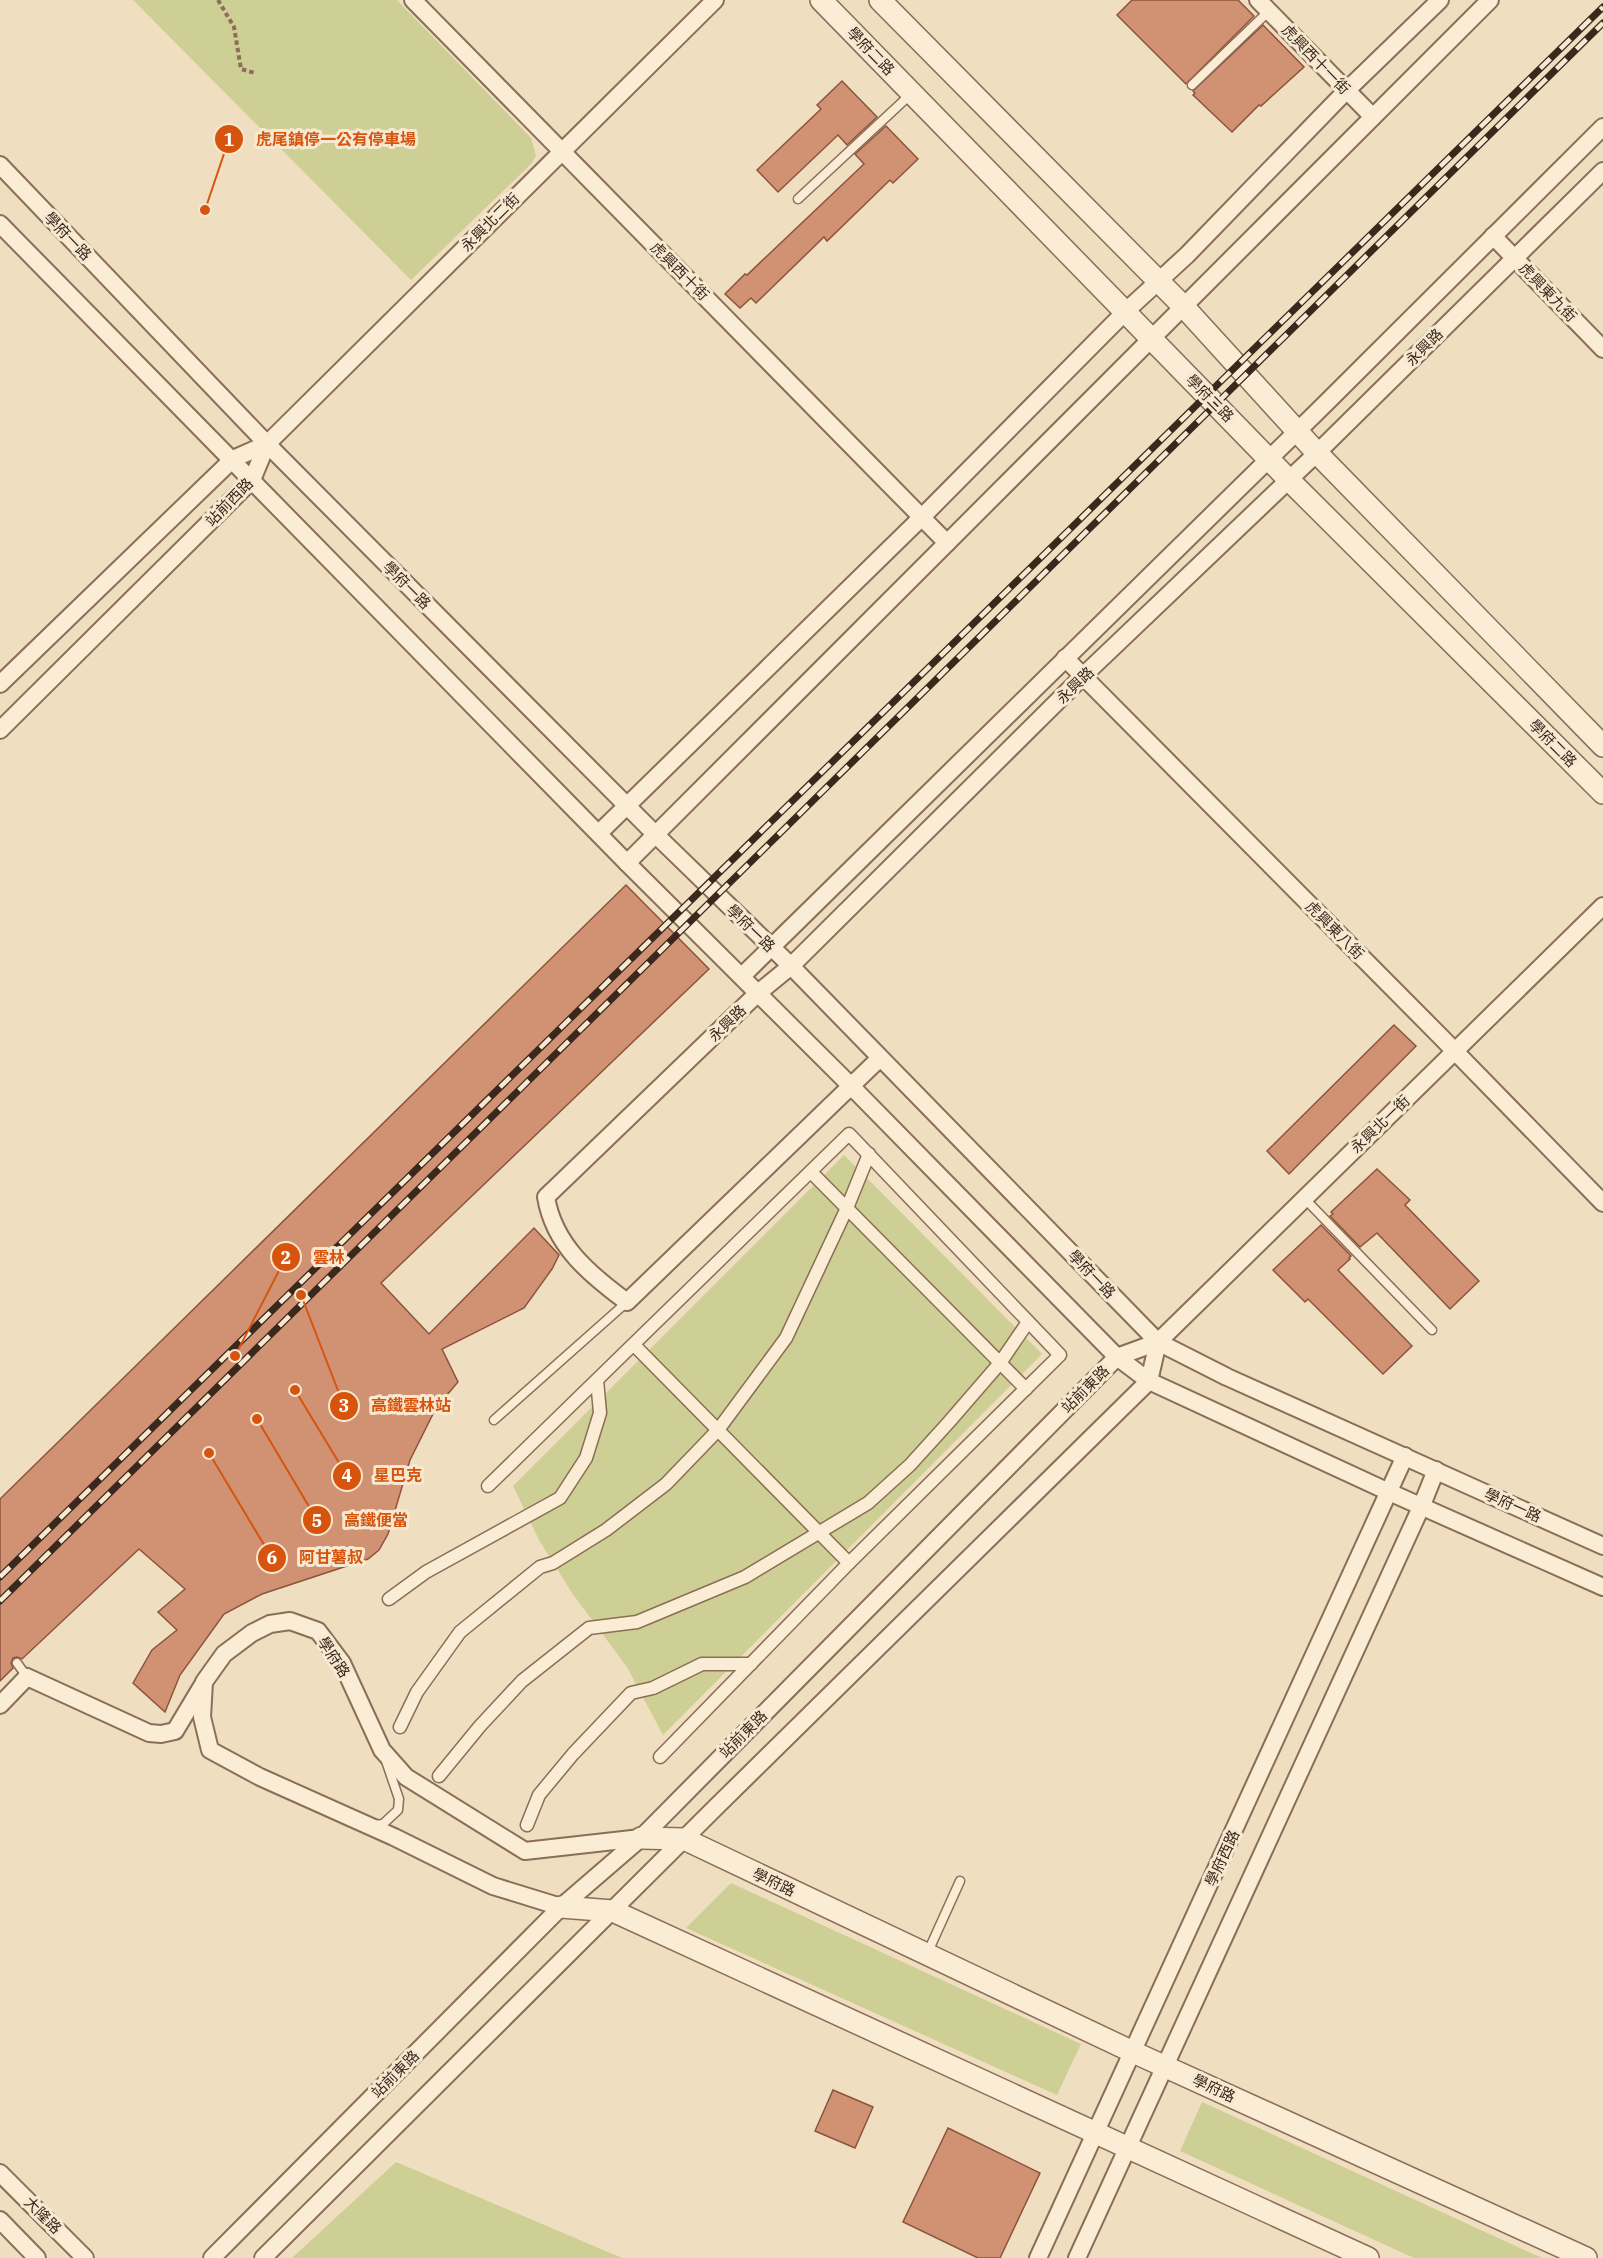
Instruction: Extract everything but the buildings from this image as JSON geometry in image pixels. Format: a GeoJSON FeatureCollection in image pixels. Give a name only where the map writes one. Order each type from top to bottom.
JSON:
{"type":"FeatureCollection","features":[{"type":"Feature","properties":{"kind":"street","name":"虎興西十街"},"geometry":{"type":"LineString","coordinates":[[413,0],[947,543]]}},
{"type":"Feature","properties":{"kind":"street","name":"永興北二街"},"geometry":{"type":"LineString","coordinates":[[267,444],[715,0]]}},
{"type":"Feature","properties":{"kind":"street","name":"學府二路"},"geometry":{"type":"LineString","coordinates":[[822,0],[1289,480],[1603,794]]}},
{"type":"Feature","properties":{"kind":"street"},"geometry":{"type":"LineString","coordinates":[[880,0],[1160,282],[1317,453],[1603,746]]}},
{"type":"Feature","properties":{"kind":"street"},"geometry":{"type":"LineString","coordinates":[[599,833],[922,517],[1126,312],[1160,282],[1347,90],[1440,0]]}},
{"type":"Feature","properties":{"kind":"street"},"geometry":{"type":"LineString","coordinates":[[627,863],[1490,0]]}},
{"type":"Feature","properties":{"kind":"street","name":"虎興西十一街"},"geometry":{"type":"LineString","coordinates":[[1264,6],[1373,117]]}},
{"type":"Feature","properties":{"kind":"street","name":"永興路"},"geometry":{"type":"LineString","coordinates":[[742,976],[1603,127]]}},
{"type":"Feature","properties":{"kind":"street","name":"學府一路"},"geometry":{"type":"LineString","coordinates":[[0,165],[267,444],[655,834],[790,966],[1158,1342],[1227,1377],[1603,1546]]}},
{"type":"Feature","properties":{"kind":"street","name":"永興路"},"geometry":{"type":"LineString","coordinates":[[627,1302],[594,1277],[568,1249],[549,1218],[546,1197],[758,993],[790,966],[1083,676],[1317,453],[1603,171]]}},
{"type":"Feature","properties":{"kind":"street"},"geometry":{"type":"LineString","coordinates":[[0,224],[627,863],[742,976],[1117,1357],[1149,1381],[1389,1492],[1603,1587]]}},
{"type":"Feature","properties":{"kind":"street","name":"虎興東九街"},"geometry":{"type":"LineString","coordinates":[[1493,236],[1603,349]]}},
{"type":"Feature","properties":{"kind":"street","name":"站前西路"},"geometry":{"type":"LineString","coordinates":[[0,684],[233,459],[267,444]]}},
{"type":"Feature","properties":{"kind":"street","name":"站前西路"},"geometry":{"type":"LineString","coordinates":[[0,730],[252,480],[267,444]]}},
{"type":"Feature","properties":{"kind":"street","name":"虎興東八街"},"geometry":{"type":"LineString","coordinates":[[1065,658],[1603,1203]]}},
{"type":"Feature","properties":{"kind":"street","name":"永興北一街"},"geometry":{"type":"LineString","coordinates":[[1158,1342],[1603,906]]}},
{"type":"Feature","properties":{"kind":"street"},"geometry":{"type":"LineString","coordinates":[[627,1302],[880,1058]]}},
{"type":"Feature","properties":{"kind":"street"},"geometry":{"type":"LineString","coordinates":[[488,1486],[849,1134],[1060,1355],[849,1563],[660,1757]]}},
{"type":"Feature","properties":{"kind":"street"},"geometry":{"type":"LineString","coordinates":[[400,1727],[417,1692],[460,1632],[540,1568],[553,1563],[606,1530],[666,1484],[718,1430],[786,1338],[847,1208],[869,1154]]}},
{"type":"Feature","properties":{"kind":"street"},"geometry":{"type":"LineString","coordinates":[[811,1172],[1026,1389]]}},
{"type":"Feature","properties":{"kind":"street"},"geometry":{"type":"LineString","coordinates":[[439,1776],[480,1726],[522,1681],[589,1628],[638,1622],[745,1577],[868,1503],[910,1465],[1000,1363],[1028,1322]]}},
{"type":"Feature","properties":{"kind":"street"},"geometry":{"type":"LineString","coordinates":[[263,2258],[1149,1381],[1158,1342]]}},
{"type":"Feature","properties":{"kind":"street","name":"站前東路"},"geometry":{"type":"LineString","coordinates":[[212,2258],[561,1907],[641,1838],[1117,1357],[1158,1342]]}},
{"type":"Feature","properties":{"kind":"street"},"geometry":{"type":"LineString","coordinates":[[634,1345],[849,1563]]}},
{"type":"Feature","properties":{"kind":"street"},"geometry":{"type":"LineString","coordinates":[[389,1599],[426,1572],[560,1497],[586,1458],[600,1413],[597,1380]]}},
{"type":"Feature","properties":{"kind":"street","name":"學府西路"},"geometry":{"type":"LineString","coordinates":[[1038,2258],[1404,1456]]}},
{"type":"Feature","properties":{"kind":"street"},"geometry":{"type":"LineString","coordinates":[[1077,2258],[1436,1470]]}},
{"type":"Feature","properties":{"kind":"street","name":"學府路"},"geometry":{"type":"LineString","coordinates":[[27,1677],[149,1734],[161,1734],[175,1731],[204,1682],[224,1654],[252,1634],[270,1624],[290,1621],[318,1631],[342,1663],[382,1750],[406,1777],[525,1851],[641,1838],[684,1839],[1133,2052],[1586,2258]]}},
{"type":"Feature","properties":{"kind":"street"},"geometry":{"type":"LineString","coordinates":[[527,1825],[539,1795],[573,1754],[631,1693],[653,1688],[702,1664],[751,1664]]}},
{"type":"Feature","properties":{"kind":"street"},"geometry":{"type":"LineString","coordinates":[[0,1705],[27,1677]]}},
{"type":"Feature","properties":{"kind":"street"},"geometry":{"type":"LineString","coordinates":[[204,1682],[202,1717],[210,1750],[260,1777],[368,1825],[493,1886],[561,1907],[613,1911],[1368,2258]]}},
{"type":"Feature","properties":{"kind":"street","name":"大隆路"},"geometry":{"type":"LineString","coordinates":[[0,2173],[85,2258]]}},
{"type":"Feature","properties":{"kind":"street"},"geometry":{"type":"LineString","coordinates":[[0,2220],[37,2258]]}},
{"type":"Feature","properties":{"kind":"lane"},"geometry":{"type":"LineString","coordinates":[[1192,85],[1264,6]]}},
{"type":"Feature","properties":{"kind":"lane"},"geometry":{"type":"LineString","coordinates":[[798,199],[912,93]]}},
{"type":"Feature","properties":{"kind":"lane"},"geometry":{"type":"LineString","coordinates":[[1304,1198],[1432,1330]]}},
{"type":"Feature","properties":{"kind":"lane"},"geometry":{"type":"LineString","coordinates":[[494,1420],[627,1302]]}},
{"type":"Feature","properties":{"kind":"lane"},"geometry":{"type":"LineString","coordinates":[[17,1663],[27,1677]]}},
{"type":"Feature","properties":{"kind":"lane"},"geometry":{"type":"LineString","coordinates":[[368,1825],[383,1824],[398,1810],[399,1799],[382,1750]]}},
{"type":"Feature","properties":{"kind":"lane"},"geometry":{"type":"LineString","coordinates":[[927,1954],[960,1881]]}},
{"type":"Feature","properties":{"kind":"path"},"geometry":{"type":"LineString","coordinates":[[218,0],[234,27],[241,69],[255,73]]}},
{"type":"Feature","properties":{"kind":"green space"},"geometry":{"type":"Polygon","coordinates":[[[133,0],[397,0],[531,138],[536,156],[531,164],[411,280],[133,0]]]}},
{"type":"Feature","properties":{"kind":"green space"},"geometry":{"type":"Polygon","coordinates":[[[844,1155],[1042,1354],[663,1735],[627,1667],[572,1593],[539,1540],[513,1486],[844,1155]]]}},
{"type":"Feature","properties":{"kind":"green space"},"geometry":{"type":"Polygon","coordinates":[[[731,1883],[1081,2044],[1057,2095],[686,1928],[731,1883]]]}},
{"type":"Feature","properties":{"kind":"green space"},"geometry":{"type":"Polygon","coordinates":[[[1202,2102],[1542,2258],[1414,2258],[1180,2151],[1202,2102]]]}},
{"type":"Feature","properties":{"kind":"green space"},"geometry":{"type":"Polygon","coordinates":[[[396,2162],[622,2258],[292,2258],[396,2162]]]}},
{"type":"Feature","properties":{"kind":"railway"},"geometry":{"type":"LineString","coordinates":[[0,1577],[1603,7]]}},
{"type":"Feature","properties":{"kind":"railway"},"geometry":{"type":"LineString","coordinates":[[0,1601],[1603,23]]}},
{"type":"Feature","properties":{"kind":"place","name":"虎尾鎮停一公有停車場"},"geometry":{"type":"Point","coordinates":[205,210]}},
{"type":"Feature","properties":{"kind":"place","name":"高鐵雲林站"},"geometry":{"type":"Point","coordinates":[301,1295]}},
{"type":"Feature","properties":{"kind":"place","name":"雲林"},"geometry":{"type":"Point","coordinates":[235,1356]}},
{"type":"Feature","properties":{"kind":"place","name":"星巴克"},"geometry":{"type":"Point","coordinates":[295,1390]}},
{"type":"Feature","properties":{"kind":"place","name":"高鐵便當"},"geometry":{"type":"Point","coordinates":[257,1419]}},
{"type":"Feature","properties":{"kind":"place","name":"阿甘薯叔"},"geometry":{"type":"Point","coordinates":[209,1453]}}]}
